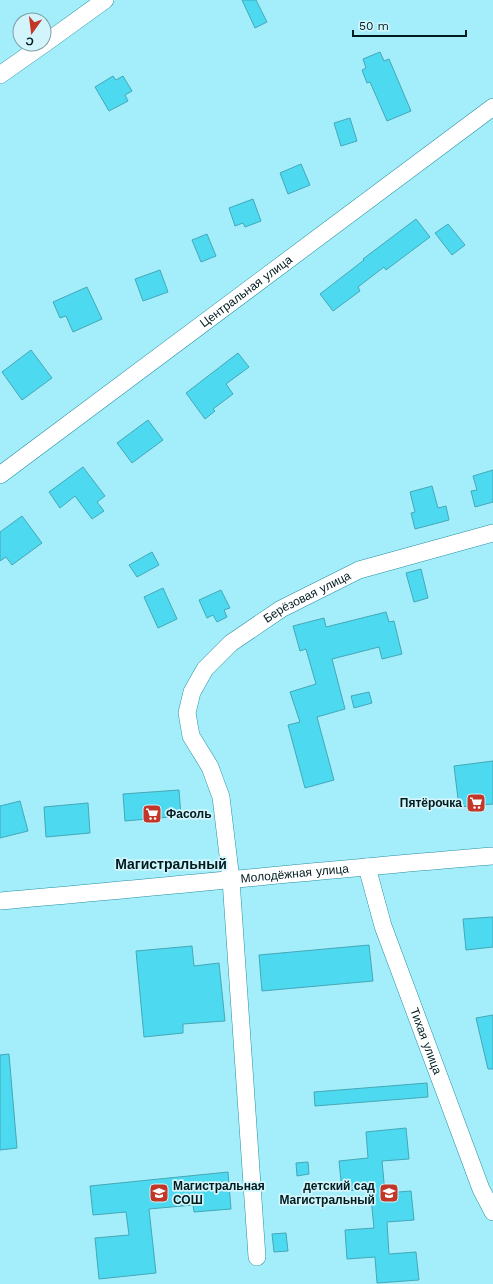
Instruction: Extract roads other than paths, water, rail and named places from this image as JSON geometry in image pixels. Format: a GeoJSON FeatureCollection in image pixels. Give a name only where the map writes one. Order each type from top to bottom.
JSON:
{"type":"FeatureCollection","features":[{"type":"Feature","properties":{"kind":"street"},"geometry":{"type":"LineString","coordinates":[[52,38],[105,0]]}},
{"type":"Feature","properties":{"kind":"street"},"geometry":{"type":"LineString","coordinates":[[0,75],[33,52]]}},
{"type":"Feature","properties":{"kind":"street","name":"Центральная улица"},"geometry":{"type":"LineString","coordinates":[[0,475],[493,107]]}},
{"type":"Feature","properties":{"kind":"street","name":"Берёзовая улица"},"geometry":{"type":"LineString","coordinates":[[232,880],[222,798],[210,767],[191,736],[187,713],[192,692],[205,669],[231,643],[281,609],[359,570],[493,533]]}},
{"type":"Feature","properties":{"kind":"street","name":"Молодёжная улица"},"geometry":{"type":"LineString","coordinates":[[0,901],[367,866],[493,856]]}},
{"type":"Feature","properties":{"kind":"street","name":"Тихая улица"},"geometry":{"type":"LineString","coordinates":[[367,866],[383,926],[481,1188],[493,1212]]}},
{"type":"Feature","properties":{"kind":"street"},"geometry":{"type":"LineString","coordinates":[[232,880],[256,1257]]}},
{"type":"Feature","properties":{"kind":"place","name":"Пятёрочка"},"geometry":{"type":"Point","coordinates":[476,803]}},
{"type":"Feature","properties":{"kind":"place","name":"Фасоль"},"geometry":{"type":"Point","coordinates":[152,814]}},
{"type":"Feature","properties":{"kind":"place","name":"Магистральная СОШ"},"geometry":{"type":"Point","coordinates":[159,1193]}},
{"type":"Feature","properties":{"kind":"place","name":"детский сад Магистральный"},"geometry":{"type":"Point","coordinates":[389,1193]}},
{"type":"Feature","properties":{"kind":"district","name":"Магистральный"},"geometry":{"type":"Point","coordinates":[171,864]}}]}
